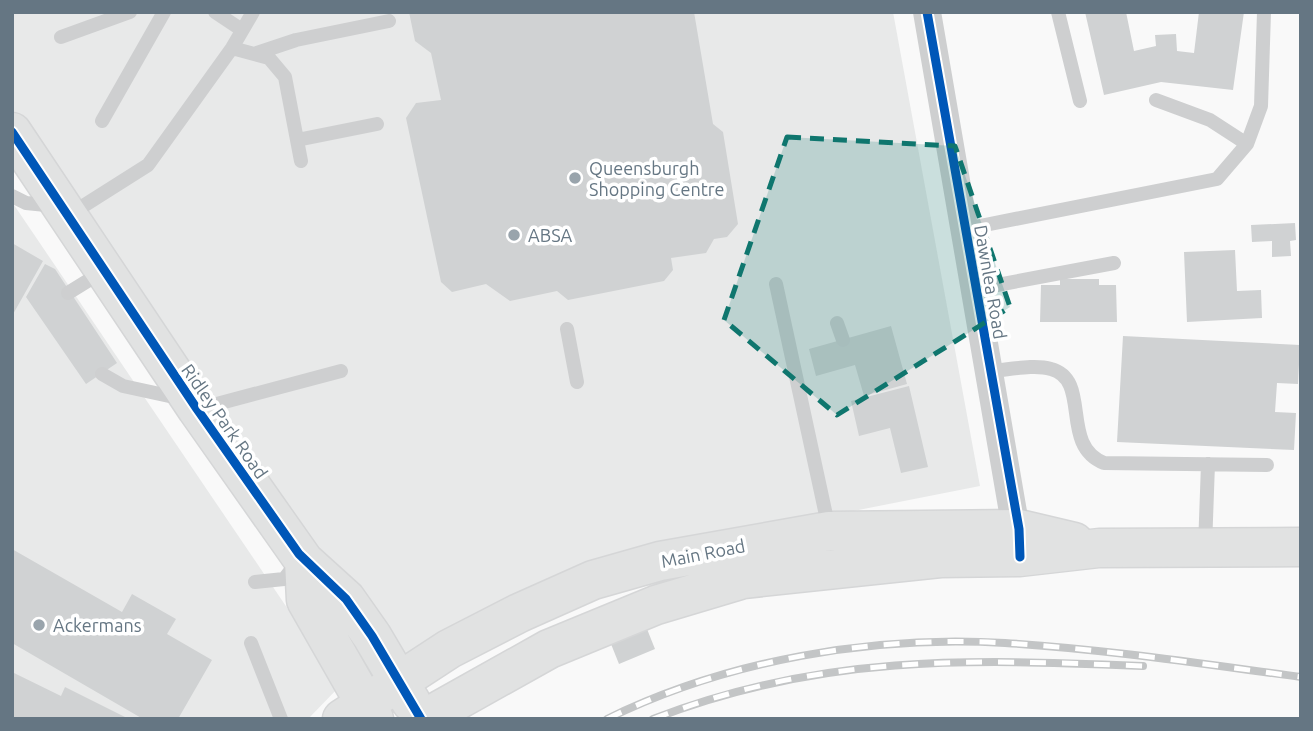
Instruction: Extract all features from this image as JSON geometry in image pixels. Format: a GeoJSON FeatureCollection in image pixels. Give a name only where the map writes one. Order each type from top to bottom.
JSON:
{"type":"FeatureCollection","features":[{"type":"Feature","properties":{"kind":"main road","name":"Ridley Park Road"},"geometry":{"type":"LineString","coordinates":[[12,132],[194,405],[302,558],[346,600],[422,719]]}},
{"type":"Feature","properties":{"kind":"main road","name":"Main Road"},"geometry":{"type":"LineString","coordinates":[[360,713],[399,680],[449,649],[519,612],[593,580],[660,561],[832,550],[1019,543],[1099,548],[1301,547]]}},
{"type":"Feature","properties":{"kind":"main road","name":"Main Road"},"geometry":{"type":"LineString","coordinates":[[422,719],[549,649],[656,605],[832,550]]}},
{"type":"Feature","properties":{"kind":"main road"},"geometry":{"type":"LineString","coordinates":[[302,558],[306,600],[360,713]]}},
{"type":"Feature","properties":{"kind":"main road"},"geometry":{"type":"LineString","coordinates":[[346,600],[386,635],[404,644],[449,649]]}},
{"type":"Feature","properties":{"kind":"street","name":"Dawnlea Road"},"geometry":{"type":"LineString","coordinates":[[927,12],[1019,543]]}},
{"type":"Feature","properties":{"kind":"lane"},"geometry":{"type":"LineString","coordinates":[[61,37],[130,12]]}},
{"type":"Feature","properties":{"kind":"lane"},"geometry":{"type":"LineString","coordinates":[[102,121],[164,12]]}},
{"type":"Feature","properties":{"kind":"lane"},"geometry":{"type":"LineString","coordinates":[[215,12],[242,30]]}},
{"type":"Feature","properties":{"kind":"lane"},"geometry":{"type":"LineString","coordinates":[[12,196],[26,203],[65,211],[148,165],[232,48],[253,12]]}},
{"type":"Feature","properties":{"kind":"lane"},"geometry":{"type":"LineString","coordinates":[[1058,12],[1080,102]]}},
{"type":"Feature","properties":{"kind":"lane"},"geometry":{"type":"LineString","coordinates":[[965,229],[1217,179],[1247,144],[1261,106],[1264,12]]}},
{"type":"Feature","properties":{"kind":"lane"},"geometry":{"type":"LineString","coordinates":[[257,53],[296,40],[389,21]]}},
{"type":"Feature","properties":{"kind":"lane"},"geometry":{"type":"LineString","coordinates":[[232,48],[257,53],[276,65],[285,76],[301,161]]}},
{"type":"Feature","properties":{"kind":"lane"},"geometry":{"type":"LineString","coordinates":[[1156,100],[1210,120],[1247,144]]}},
{"type":"Feature","properties":{"kind":"lane"},"geometry":{"type":"LineString","coordinates":[[297,140],[377,124]]}},
{"type":"Feature","properties":{"kind":"lane"},"geometry":{"type":"LineString","coordinates":[[976,289],[1114,263]]}},
{"type":"Feature","properties":{"kind":"lane"},"geometry":{"type":"LineString","coordinates":[[68,293],[104,271]]}},
{"type":"Feature","properties":{"kind":"lane"},"geometry":{"type":"LineString","coordinates":[[776,284],[832,550]]}},
{"type":"Feature","properties":{"kind":"lane"},"geometry":{"type":"LineString","coordinates":[[837,323],[843,340]]}},
{"type":"Feature","properties":{"kind":"lane"},"geometry":{"type":"LineString","coordinates":[[567,329],[577,382]]}},
{"type":"Feature","properties":{"kind":"lane"},"geometry":{"type":"LineString","coordinates":[[990,371],[1048,368],[1060,372],[1069,381],[1073,393],[1081,442],[1094,459],[1104,463],[1267,465]]}},
{"type":"Feature","properties":{"kind":"lane"},"geometry":{"type":"LineString","coordinates":[[102,374],[123,386],[194,405],[341,371]]}},
{"type":"Feature","properties":{"kind":"lane"},"geometry":{"type":"LineString","coordinates":[[1205,547],[1208,464]]}},
{"type":"Feature","properties":{"kind":"lane"},"geometry":{"type":"LineString","coordinates":[[255,582],[284,579],[302,558]]}},
{"type":"Feature","properties":{"kind":"lane"},"geometry":{"type":"LineString","coordinates":[[251,643],[281,719]]}},
{"type":"Feature","properties":{"kind":"highlighted area"},"geometry":{"type":"Polygon","coordinates":[[[787,137],[955,146],[1010,307],[837,415],[724,320],[787,137]]]}},
{"type":"Feature","properties":{"kind":"shaded area"},"geometry":{"type":"Polygon","coordinates":[[[12,12],[893,12],[980,486],[828,516],[714,550],[390,682],[12,111],[12,12]]]}},
{"type":"Feature","properties":{"kind":"shaded area"},"geometry":{"type":"Polygon","coordinates":[[[12,202],[340,686],[308,719],[12,719],[12,202]]]}},
{"type":"Feature","properties":{"kind":"building","name":"Queensburgh Shopping Centre"},"geometry":{"type":"Polygon","coordinates":[[[409,12],[694,12],[713,124],[723,132],[738,224],[727,237],[714,239],[706,253],[671,258],[673,270],[664,281],[568,300],[557,291],[510,301],[486,284],[452,292],[441,282],[406,118],[416,103],[441,100],[431,53],[415,41],[409,12]]]}},
{"type":"Feature","properties":{"kind":"building"},"geometry":{"type":"Polygon","coordinates":[[[1085,12],[1126,12],[1134,51],[1156,46],[1155,35],[1176,34],[1177,51],[1194,53],[1199,12],[1244,12],[1233,90],[1161,82],[1104,95],[1085,12]]]}},
{"type":"Feature","properties":{"kind":"building"},"geometry":{"type":"Polygon","coordinates":[[[1295,223],[1296,240],[1290,241],[1291,256],[1272,257],[1272,241],[1252,242],[1251,225],[1295,223]]]}},
{"type":"Feature","properties":{"kind":"building"},"geometry":{"type":"Polygon","coordinates":[[[12,243],[43,261],[12,316],[12,243]]]}},
{"type":"Feature","properties":{"kind":"building"},"geometry":{"type":"Polygon","coordinates":[[[1235,250],[1237,291],[1261,290],[1262,318],[1187,322],[1184,252],[1235,250]]]}},
{"type":"Feature","properties":{"kind":"building"},"geometry":{"type":"Polygon","coordinates":[[[45,264],[55,269],[117,363],[86,384],[26,297],[45,264]]]}},
{"type":"Feature","properties":{"kind":"building"},"geometry":{"type":"Polygon","coordinates":[[[1060,279],[1099,279],[1099,285],[1116,285],[1117,322],[1040,322],[1041,285],[1060,285],[1060,279]]]}},
{"type":"Feature","properties":{"kind":"building"},"geometry":{"type":"Polygon","coordinates":[[[891,326],[907,384],[864,396],[855,365],[816,376],[809,349],[891,326]]]}},
{"type":"Feature","properties":{"kind":"building"},"geometry":{"type":"Polygon","coordinates":[[[1123,336],[1300,345],[1298,384],[1277,383],[1275,412],[1296,413],[1294,450],[1117,442],[1123,336]]]}},
{"type":"Feature","properties":{"kind":"building"},"geometry":{"type":"Polygon","coordinates":[[[909,386],[928,467],[901,473],[890,428],[859,436],[851,401],[909,386]]]}},
{"type":"Feature","properties":{"kind":"building"},"geometry":{"type":"Polygon","coordinates":[[[12,549],[122,612],[132,594],[176,619],[167,634],[212,660],[178,719],[143,719],[12,643],[12,549]]]}},
{"type":"Feature","properties":{"kind":"building"},"geometry":{"type":"Polygon","coordinates":[[[647,629],[655,649],[619,664],[611,644],[647,629]]]}},
{"type":"Feature","properties":{"kind":"building"},"geometry":{"type":"Polygon","coordinates":[[[12,672],[61,696],[65,687],[129,719],[12,719],[12,672]]]}},
{"type":"Feature","properties":{"kind":"railway"},"geometry":{"type":"LineString","coordinates":[[607,719],[653,698],[751,667],[801,656],[904,643],[1005,643],[1079,649],[1301,677]]}},
{"type":"Feature","properties":{"kind":"railway"},"geometry":{"type":"LineString","coordinates":[[653,719],[715,698],[776,682],[835,672],[955,663],[1143,666]]}},
{"type":"Feature","properties":{"kind":"cycle path"},"geometry":{"type":"LineString","coordinates":[[927,12],[1019,529],[1020,557]]}},
{"type":"Feature","properties":{"kind":"cycle path"},"geometry":{"type":"LineString","coordinates":[[12,132],[197,409],[299,554],[346,599],[372,636],[421,719]]}},
{"type":"Feature","properties":{"kind":"place","name":"Queensburgh Shopping Centre"},"geometry":{"type":"Point","coordinates":[575,178]}},
{"type":"Feature","properties":{"kind":"place","name":"ABSA"},"geometry":{"type":"Point","coordinates":[514,235]}},
{"type":"Feature","properties":{"kind":"place","name":"Ackermans"},"geometry":{"type":"Point","coordinates":[39,625]}}]}
